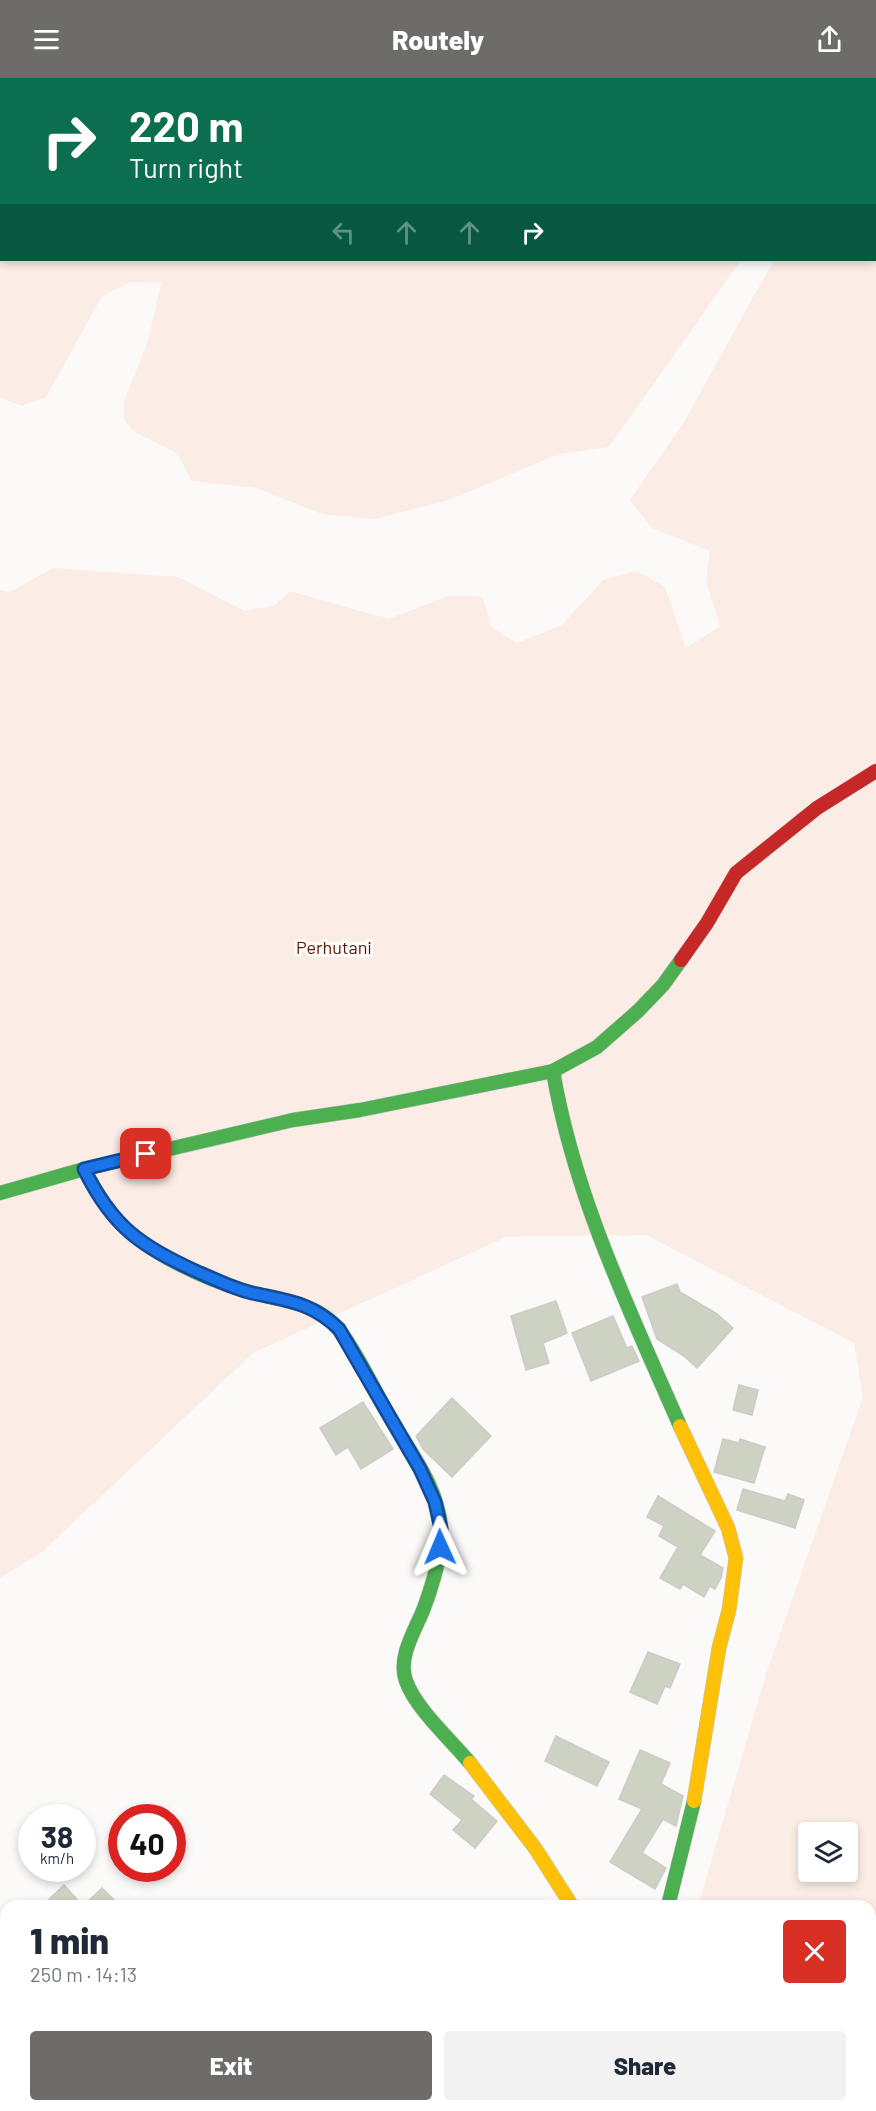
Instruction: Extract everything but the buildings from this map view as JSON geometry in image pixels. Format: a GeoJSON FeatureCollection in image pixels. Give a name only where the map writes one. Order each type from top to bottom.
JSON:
{"type":"FeatureCollection","features":[{"type":"Feature","properties":{"kind":"street"},"geometry":{"type":"LineString","coordinates":[[0,1192],[84,1169],[293,1120],[360,1110],[553,1071],[597,1047],[651,998],[701,931],[736,873],[817,808],[876,771]]}},
{"type":"Feature","properties":{"kind":"street"},"geometry":{"type":"LineString","coordinates":[[553,1071],[560,1113],[573,1159],[611,1267],[682,1432],[728,1528],[736,1558],[729,1610],[719,1648],[706,1722],[693,1810],[670,1900]]}},
{"type":"Feature","properties":{"kind":"street"},"geometry":{"type":"LineString","coordinates":[[84,1169],[95,1192],[111,1215],[140,1242],[155,1252],[250,1293],[288,1300],[310,1307],[321,1313],[339,1329],[420,1469],[439,1516],[441,1529],[436,1564],[421,1617],[404,1661],[403,1669],[408,1686],[472,1766],[558,1881],[569,1900]]}},
{"type":"Feature","properties":{"kind":"green space"},"geometry":{"type":"Polygon","coordinates":[[[0,261],[740,261],[609,447],[559,454],[449,500],[375,519],[322,514],[256,488],[192,481],[177,453],[133,431],[124,419],[124,401],[148,341],[161,283],[130,282],[102,296],[46,397],[21,406],[0,397],[0,261]]]}},
{"type":"Feature","properties":{"kind":"green space","name":"Perhutani"},"geometry":{"type":"Polygon","coordinates":[[[773,261],[876,261],[876,1900],[700,1900],[767,1671],[863,1397],[854,1343],[646,1235],[506,1237],[253,1353],[42,1552],[0,1578],[0,590],[10,592],[53,568],[178,577],[245,611],[275,605],[290,591],[388,619],[451,595],[483,597],[491,627],[517,643],[562,625],[603,580],[637,571],[665,587],[686,648],[720,626],[706,581],[710,551],[652,528],[630,500],[684,422],[773,261]]]}},
{"type":"Feature","properties":{"kind":"traffic: fast"},"geometry":{"type":"LineString","coordinates":[[0,1193],[84,1169],[293,1120],[360,1110],[553,1071],[597,1047],[638,1011],[663,985],[681,960]]}},
{"type":"Feature","properties":{"kind":"traffic: fast"},"geometry":{"type":"LineString","coordinates":[[553,1071],[562,1117],[589,1208],[623,1296],[680,1426]]}},
{"type":"Feature","properties":{"kind":"traffic: fast"},"geometry":{"type":"LineString","coordinates":[[84,1169],[100,1197],[119,1222],[161,1254],[213,1280],[309,1308],[331,1321],[347,1341],[421,1468],[439,1512],[441,1538],[436,1569],[431,1589],[406,1653],[404,1672],[411,1692],[418,1702],[470,1763]]}},
{"type":"Feature","properties":{"kind":"traffic: fast"},"geometry":{"type":"LineString","coordinates":[[669,1900],[694,1801]]}},
{"type":"Feature","properties":{"kind":"traffic: slow"},"geometry":{"type":"LineString","coordinates":[[680,1426],[728,1528],[736,1558],[729,1610],[719,1648],[694,1801]]}},
{"type":"Feature","properties":{"kind":"traffic: slow"},"geometry":{"type":"LineString","coordinates":[[470,1763],[535,1848],[568,1900]]}},
{"type":"Feature","properties":{"kind":"traffic: jam"},"geometry":{"type":"LineString","coordinates":[[681,960],[707,923],[736,873],[817,808],[876,771]]}},
{"type":"Feature","properties":{"kind":"route"},"geometry":{"type":"LineString","coordinates":[[146,1154],[84,1169],[95,1192],[111,1215],[140,1242],[163,1257],[250,1293],[295,1301],[310,1307],[321,1313],[339,1329],[420,1469],[439,1516],[440,1547]]}}]}
